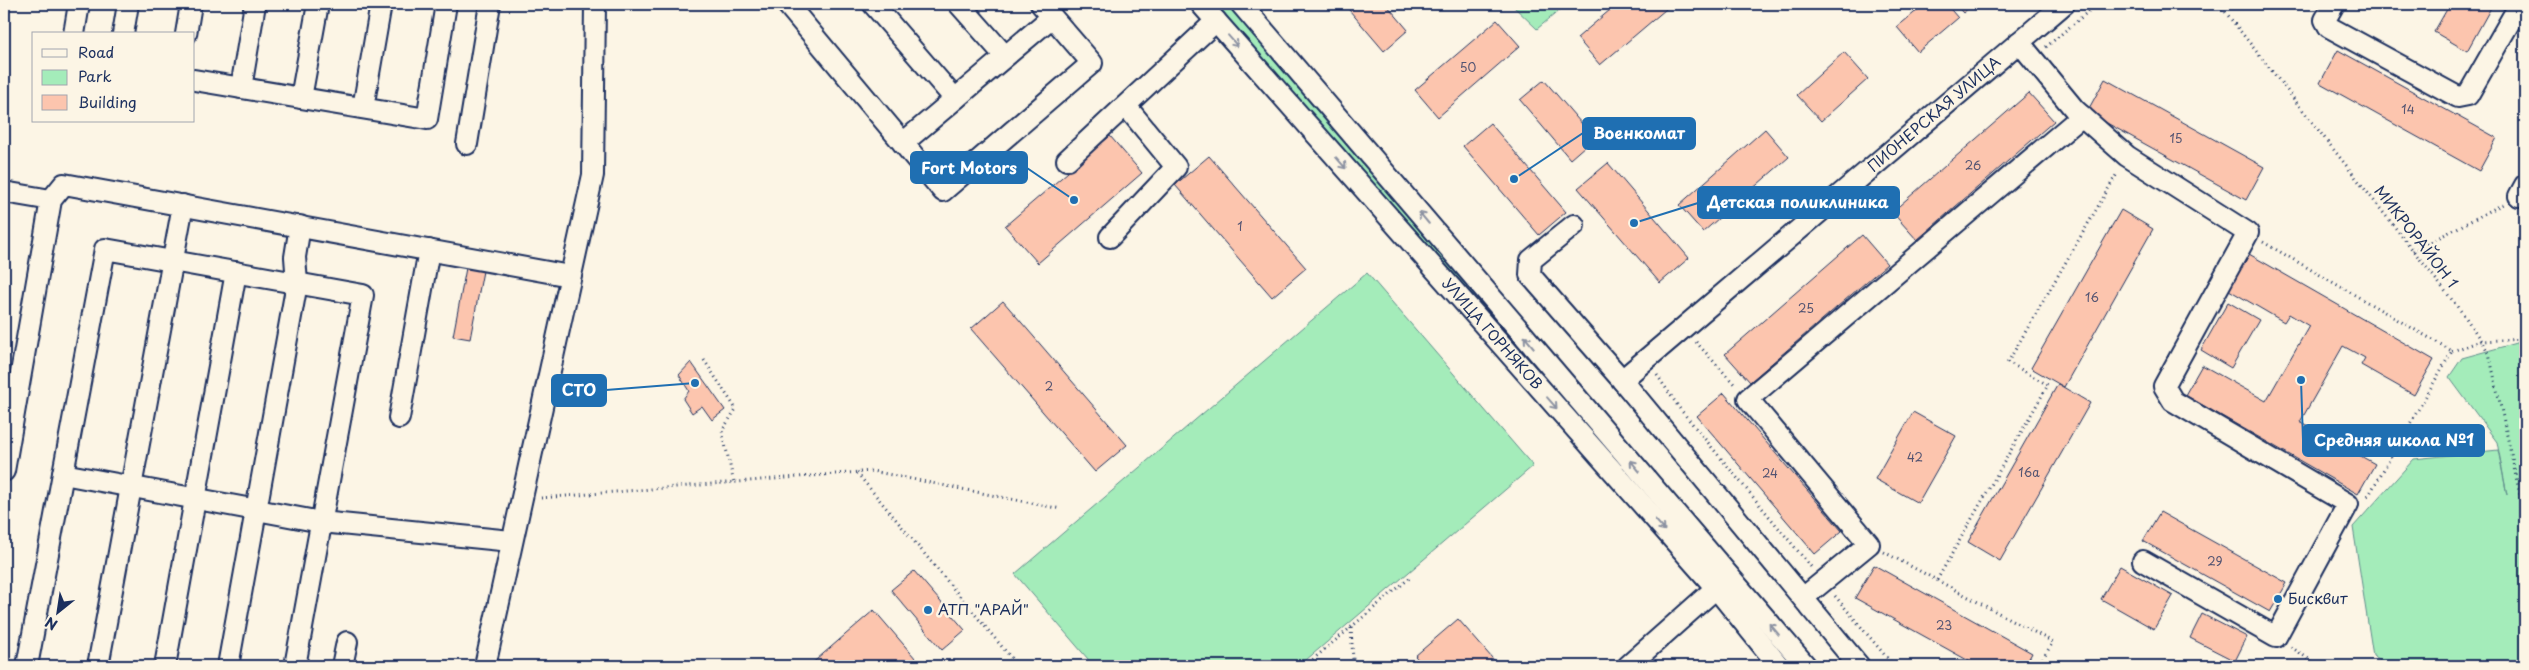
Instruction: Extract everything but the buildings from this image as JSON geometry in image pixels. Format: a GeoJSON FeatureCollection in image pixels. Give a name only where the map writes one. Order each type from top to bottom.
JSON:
{"type":"FeatureCollection","features":[{"type":"Feature","properties":{"kind":"street"},"geometry":{"type":"LineString","coordinates":[[74,32],[79,4]]}},
{"type":"Feature","properties":{"kind":"street"},"geometry":{"type":"LineString","coordinates":[[123,32],[128,4]]}},
{"type":"Feature","properties":{"kind":"street"},"geometry":{"type":"LineString","coordinates":[[186,32],[191,4]]}},
{"type":"Feature","properties":{"kind":"street"},"geometry":{"type":"LineString","coordinates":[[240,88],[255,4]]}},
{"type":"Feature","properties":{"kind":"street"},"geometry":{"type":"LineString","coordinates":[[301,98],[318,4]]}},
{"type":"Feature","properties":{"kind":"street"},"geometry":{"type":"LineString","coordinates":[[363,108],[382,4]]}},
{"type":"Feature","properties":{"kind":"street"},"geometry":{"type":"LineString","coordinates":[[195,80],[427,119],[446,4]]}},
{"type":"Feature","properties":{"kind":"street"},"geometry":{"type":"LineString","coordinates":[[467,144],[490,4]]}},
{"type":"Feature","properties":{"kind":"street"},"geometry":{"type":"LineString","coordinates":[[485,666],[592,175],[595,4]]}},
{"type":"Feature","properties":{"kind":"street"},"geometry":{"type":"LineString","coordinates":[[787,4],[943,191],[1092,63],[1046,10],[1005,56],[903,143]]}},
{"type":"Feature","properties":{"kind":"street"},"geometry":{"type":"LineString","coordinates":[[873,4],[955,99]]}},
{"type":"Feature","properties":{"kind":"street"},"geometry":{"type":"LineString","coordinates":[[959,4],[1005,56]]}},
{"type":"Feature","properties":{"kind":"street","name":"УЛИЦА ГОРНЯКОВ"},"geometry":{"type":"LineString","coordinates":[[1201,4],[1716,588],[1779,666]]}},
{"type":"Feature","properties":{"kind":"street","name":"УЛИЦА ГОРНЯКОВ"},"geometry":{"type":"LineString","coordinates":[[1241,4],[1806,666]]}},
{"type":"Feature","properties":{"kind":"street"},"geometry":{"type":"LineString","coordinates":[[2334,4],[2325,20],[2329,27],[2458,97],[2468,95],[2520,4]]}},
{"type":"Feature","properties":{"kind":"street","name":"ПИОНЕРСКАЯ УЛИЦА"},"geometry":{"type":"LineString","coordinates":[[1622,380],[2061,5]]}},
{"type":"Feature","properties":{"kind":"street"},"geometry":{"type":"LineString","coordinates":[[1067,160],[1216,21]]}},
{"type":"Feature","properties":{"kind":"street"},"geometry":{"type":"LineString","coordinates":[[2019,42],[2082,116],[2127,156],[2248,232],[2164,386],[2173,401],[2348,504],[2276,637],[2143,561]]}},
{"type":"Feature","properties":{"kind":"street"},"geometry":{"type":"LineString","coordinates":[[1110,237],[1176,167],[1126,106]]}},
{"type":"Feature","properties":{"kind":"street"},"geometry":{"type":"LineString","coordinates":[[1803,598],[1869,544],[1748,400],[2082,116]]}},
{"type":"Feature","properties":{"kind":"street"},"geometry":{"type":"LineString","coordinates":[[4,471],[7,433],[51,200],[64,184],[570,276]]}},
{"type":"Feature","properties":{"kind":"street"},"geometry":{"type":"LineString","coordinates":[[4,192],[51,200]]}},
{"type":"Feature","properties":{"kind":"street"},"geometry":{"type":"LineString","coordinates":[[98,666],[183,205]]}},
{"type":"Feature","properties":{"kind":"street"},"geometry":{"type":"LineString","coordinates":[[1574,225],[1531,260],[1530,275],[1622,380],[1859,666]]}},
{"type":"Feature","properties":{"kind":"street"},"geometry":{"type":"LineString","coordinates":[[228,666],[297,284],[296,256],[300,226]]}},
{"type":"Feature","properties":{"kind":"street"},"geometry":{"type":"LineString","coordinates":[[26,666],[105,249],[363,295],[294,666]]}},
{"type":"Feature","properties":{"kind":"street"},"geometry":{"type":"LineString","coordinates":[[398,418],[429,250]]}},
{"type":"Feature","properties":{"kind":"street"},"geometry":{"type":"LineString","coordinates":[[165,666],[236,272]]}},
{"type":"Feature","properties":{"kind":"street"},"geometry":{"type":"LineString","coordinates":[[63,474],[321,522],[511,541]]}},
{"type":"Feature","properties":{"kind":"street"},"geometry":{"type":"LineString","coordinates":[[1628,666],[1716,588]]}},
{"type":"Feature","properties":{"kind":"street"},"geometry":{"type":"LineString","coordinates":[[342,666],[347,642]]}},
{"type":"Feature","properties":{"kind":"path"},"geometry":{"type":"LineString","coordinates":[[2032,58],[2097,4]]}},
{"type":"Feature","properties":{"kind":"path","name":"МИКРОРАЙОН 1"},"geometry":{"type":"LineString","coordinates":[[2219,4],[2413,251],[2489,353],[2525,518]]}},
{"type":"Feature","properties":{"kind":"path"},"geometry":{"type":"LineString","coordinates":[[1937,580],[2048,385],[2008,362],[2127,156]]}},
{"type":"Feature","properties":{"kind":"path"},"geometry":{"type":"LineString","coordinates":[[2413,251],[2522,190]]}},
{"type":"Feature","properties":{"kind":"path"},"geometry":{"type":"LineString","coordinates":[[2248,232],[2452,351]]}},
{"type":"Feature","properties":{"kind":"path"},"geometry":{"type":"LineString","coordinates":[[1689,348],[1704,336]]}},
{"type":"Feature","properties":{"kind":"path"},"geometry":{"type":"LineString","coordinates":[[2348,504],[2369,495],[2452,351],[2481,341],[2525,339]]}},
{"type":"Feature","properties":{"kind":"path"},"geometry":{"type":"LineString","coordinates":[[1696,342],[1748,400]]}},
{"type":"Feature","properties":{"kind":"path"},"geometry":{"type":"LineString","coordinates":[[704,360],[736,409],[722,431],[734,482]]}},
{"type":"Feature","properties":{"kind":"path"},"geometry":{"type":"LineString","coordinates":[[1663,370],[1656,376],[1680,409],[1894,666]]}},
{"type":"Feature","properties":{"kind":"path"},"geometry":{"type":"LineString","coordinates":[[520,500],[872,471],[1061,509]]}},
{"type":"Feature","properties":{"kind":"path"},"geometry":{"type":"LineString","coordinates":[[857,473],[1018,666]]}},
{"type":"Feature","properties":{"kind":"path"},"geometry":{"type":"LineString","coordinates":[[1869,544],[2053,642],[2038,666]]}},
{"type":"Feature","properties":{"kind":"path"},"geometry":{"type":"LineString","coordinates":[[1305,666],[1412,576]]}},
{"type":"Feature","properties":{"kind":"path"},"geometry":{"type":"LineString","coordinates":[[1350,628],[1352,666]]}},
{"type":"Feature","properties":{"kind":"path"},"geometry":{"type":"LineString","coordinates":[[2276,637],[2319,666]]}},
{"type":"Feature","properties":{"kind":"green space"},"geometry":{"type":"Polygon","coordinates":[[[1214,4],[1229,4],[1792,666],[1777,666],[1214,4]]]}},
{"type":"Feature","properties":{"kind":"green space"},"geometry":{"type":"Polygon","coordinates":[[[1511,4],[1567,4],[1537,29],[1511,4]]]}},
{"type":"Feature","properties":{"kind":"green space"},"geometry":{"type":"Polygon","coordinates":[[[1367,273],[1533,466],[1299,666],[1094,666],[1015,574],[1367,273]]]}},
{"type":"Feature","properties":{"kind":"green space"},"geometry":{"type":"Polygon","coordinates":[[[2516,343],[2525,343],[2525,666],[2388,666],[2373,656],[2353,527],[2414,459],[2498,450],[2507,495],[2497,442],[2449,377],[2462,358],[2516,343]]]}},
{"type":"Feature","properties":{"kind":"place","name":"Военкомат"},"geometry":{"type":"Point","coordinates":[1514,179]}},
{"type":"Feature","properties":{"kind":"place","name":"Fort Motors"},"geometry":{"type":"Point","coordinates":[1074,200]}},
{"type":"Feature","properties":{"kind":"place","name":"Детская поликлиника"},"geometry":{"type":"Point","coordinates":[1634,223]}},
{"type":"Feature","properties":{"kind":"place","name":"Средняя школа №1"},"geometry":{"type":"Point","coordinates":[2301,380]}},
{"type":"Feature","properties":{"kind":"place","name":"СТО"},"geometry":{"type":"Point","coordinates":[695,383]}},
{"type":"Feature","properties":{"kind":"place","name":"Бисквит"},"geometry":{"type":"Point","coordinates":[2278,599]}},
{"type":"Feature","properties":{"kind":"place","name":"АТП \"АРАЙ\""},"geometry":{"type":"Point","coordinates":[928,610]}}]}
